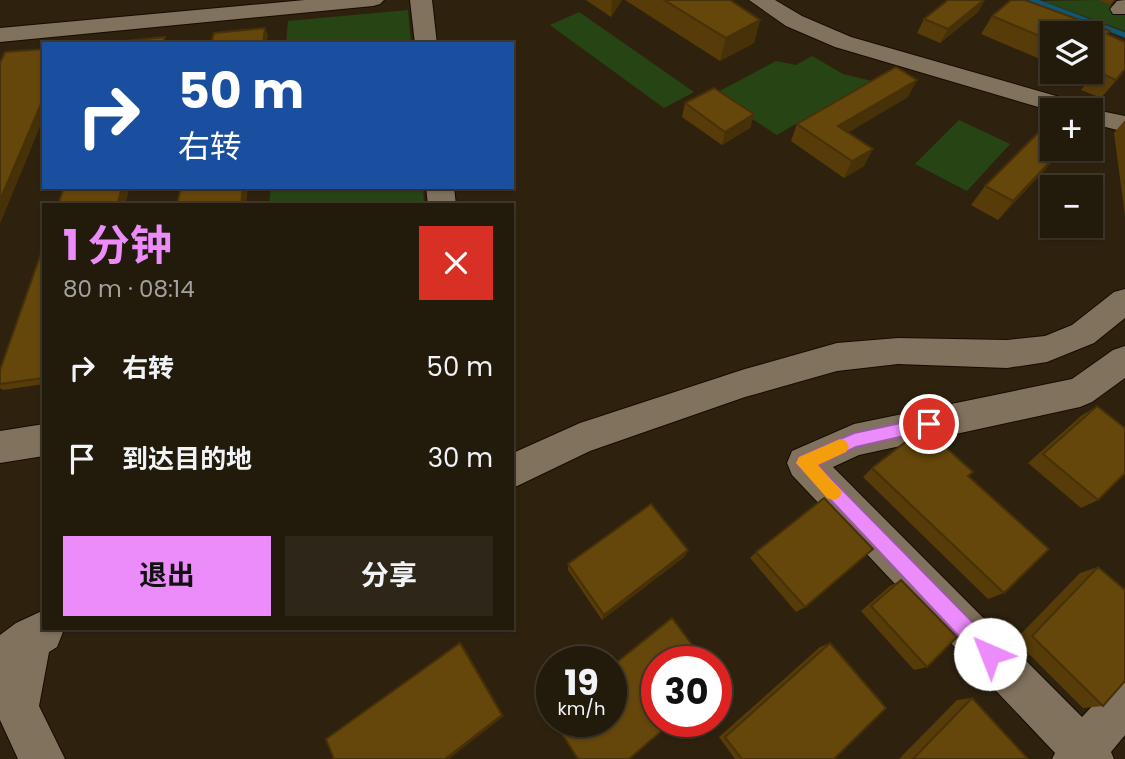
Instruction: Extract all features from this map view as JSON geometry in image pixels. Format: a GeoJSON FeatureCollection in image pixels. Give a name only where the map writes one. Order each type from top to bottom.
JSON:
{"type":"FeatureCollection","features":[{"type":"Feature","properties":{"kind":"street"},"geometry":{"type":"LineString","coordinates":[[0,35],[373,0]]}},
{"type":"Feature","properties":{"kind":"street"},"geometry":{"type":"LineString","coordinates":[[421,0],[426,42]]}},
{"type":"Feature","properties":{"kind":"street"},"geometry":{"type":"LineString","coordinates":[[760,0],[794,21],[844,42],[1040,100]]}},
{"type":"Feature","properties":{"kind":"street"},"geometry":{"type":"LineString","coordinates":[[1103,118],[1125,124]]}},
{"type":"Feature","properties":{"kind":"street"},"geometry":{"type":"LineString","coordinates":[[514,471],[580,439],[746,383],[837,357],[898,351],[1007,354],[1047,349],[1083,334],[1125,301]]}},
{"type":"Feature","properties":{"kind":"street"},"geometry":{"type":"LineString","coordinates":[[1125,360],[1080,392],[854,440],[805,463],[1083,756],[1125,702]]}},
{"type":"Feature","properties":{"kind":"street"},"geometry":{"type":"LineString","coordinates":[[0,447],[42,440]]}},
{"type":"Feature","properties":{"kind":"street"},"geometry":{"type":"LineString","coordinates":[[26,642],[8,715],[42,759]]}},
{"type":"Feature","properties":{"kind":"green space"},"geometry":{"type":"Polygon","coordinates":[[[1099,0],[1125,11],[1125,31],[1103,21],[1042,1],[1099,0]]]}},
{"type":"Feature","properties":{"kind":"green space"},"geometry":{"type":"Polygon","coordinates":[[[408,10],[411,42],[286,42],[288,21],[408,10]]]}},
{"type":"Feature","properties":{"kind":"green space"},"geometry":{"type":"Polygon","coordinates":[[[579,12],[694,92],[664,108],[550,25],[579,12]]]}},
{"type":"Feature","properties":{"kind":"green space"},"geometry":{"type":"Polygon","coordinates":[[[812,56],[843,74],[888,85],[811,129],[799,122],[777,135],[714,94],[776,61],[796,65],[812,56]]]}},
{"type":"Feature","properties":{"kind":"green space"},"geometry":{"type":"Polygon","coordinates":[[[959,120],[1010,144],[967,191],[915,164],[959,120]]]}},
{"type":"Feature","properties":{"kind":"green space"},"geometry":{"type":"Polygon","coordinates":[[[271,189],[423,189],[424,203],[269,203],[271,189]]]}},
{"type":"Feature","properties":{"kind":"building"},"geometry":{"type":"Polygon","coordinates":[[[664,0],[730,0],[760,20],[726,38],[664,0]]]}},
{"type":"Feature","properties":{"kind":"building"},"geometry":{"type":"Polygon","coordinates":[[[948,0],[984,0],[948,29],[924,19],[948,0]]]}},
{"type":"Feature","properties":{"kind":"building"},"geometry":{"type":"Polygon","coordinates":[[[1011,0],[1025,0],[1083,21],[1040,21],[1040,36],[992,16],[1011,0]]]}},
{"type":"Feature","properties":{"kind":"building"},"geometry":{"type":"Polygon","coordinates":[[[265,28],[263,42],[212,42],[214,33],[265,28]]]}},
{"type":"Feature","properties":{"kind":"building"},"geometry":{"type":"Polygon","coordinates":[[[1103,28],[1110,31],[1107,34],[1125,42],[1125,69],[1116,80],[1103,74],[1103,28]]]}},
{"type":"Feature","properties":{"kind":"building"},"geometry":{"type":"Polygon","coordinates":[[[165,37],[164,42],[115,42],[165,37]]]}},
{"type":"Feature","properties":{"kind":"building"},"geometry":{"type":"Polygon","coordinates":[[[42,49],[42,102],[0,200],[0,63],[5,52],[42,49]]]}},
{"type":"Feature","properties":{"kind":"building"},"geometry":{"type":"Polygon","coordinates":[[[896,67],[917,80],[838,126],[873,149],[852,161],[797,124],[896,67]]]}},
{"type":"Feature","properties":{"kind":"building"},"geometry":{"type":"Polygon","coordinates":[[[714,88],[754,114],[725,132],[685,103],[714,88]]]}},
{"type":"Feature","properties":{"kind":"building"},"geometry":{"type":"Polygon","coordinates":[[[1040,131],[1040,161],[1051,161],[1013,201],[985,186],[1040,131]]]}},
{"type":"Feature","properties":{"kind":"building"},"geometry":{"type":"Polygon","coordinates":[[[63,189],[121,189],[118,203],[59,203],[63,189]]]}},
{"type":"Feature","properties":{"kind":"building"},"geometry":{"type":"Polygon","coordinates":[[[181,189],[243,189],[241,203],[177,203],[181,189]]]}},
{"type":"Feature","properties":{"kind":"building"},"geometry":{"type":"Polygon","coordinates":[[[42,251],[42,378],[0,384],[0,370],[42,251]]]}},
{"type":"Feature","properties":{"kind":"building"},"geometry":{"type":"Polygon","coordinates":[[[1097,406],[1125,428],[1125,473],[1098,500],[1043,454],[1097,406]]]}},
{"type":"Feature","properties":{"kind":"building"},"geometry":{"type":"Polygon","coordinates":[[[932,435],[973,472],[968,476],[1049,549],[1004,593],[872,468],[908,440],[932,435]]]}},
{"type":"Feature","properties":{"kind":"building"},"geometry":{"type":"Polygon","coordinates":[[[824,498],[873,549],[805,607],[756,552],[824,498]]]}},
{"type":"Feature","properties":{"kind":"building"},"geometry":{"type":"Polygon","coordinates":[[[651,504],[688,550],[604,615],[568,564],[651,504]]]}},
{"type":"Feature","properties":{"kind":"building"},"geometry":{"type":"Polygon","coordinates":[[[1098,567],[1125,590],[1125,681],[1103,706],[1032,636],[1098,567]]]}},
{"type":"Feature","properties":{"kind":"building"},"geometry":{"type":"Polygon","coordinates":[[[901,580],[957,637],[927,667],[871,606],[901,580]]]}},
{"type":"Feature","properties":{"kind":"building"},"geometry":{"type":"Polygon","coordinates":[[[672,618],[693,646],[641,646],[641,737],[654,737],[629,759],[578,759],[564,737],[627,737],[627,654],[672,618]]]}},
{"type":"Feature","properties":{"kind":"building"},"geometry":{"type":"Polygon","coordinates":[[[460,643],[502,715],[445,759],[334,759],[326,739],[460,643]]]}},
{"type":"Feature","properties":{"kind":"building"},"geometry":{"type":"Polygon","coordinates":[[[830,643],[886,708],[834,759],[742,759],[725,737],[732,737],[732,731],[830,643]]]}},
{"type":"Feature","properties":{"kind":"building"},"geometry":{"type":"Polygon","coordinates":[[[972,698],[1028,759],[913,759],[972,698]]]}},
{"type":"Feature","properties":{"kind":"waterway"},"geometry":{"type":"LineString","coordinates":[[1032,0],[1125,35]]}},
{"type":"Feature","properties":{"kind":"slow traffic"},"geometry":{"type":"LineString","coordinates":[[833,492],[805,463],[840,447]]}},
{"type":"Feature","properties":{"kind":"route"},"geometry":{"type":"LineString","coordinates":[[929,424],[854,440],[805,463],[990,654]]}}]}
